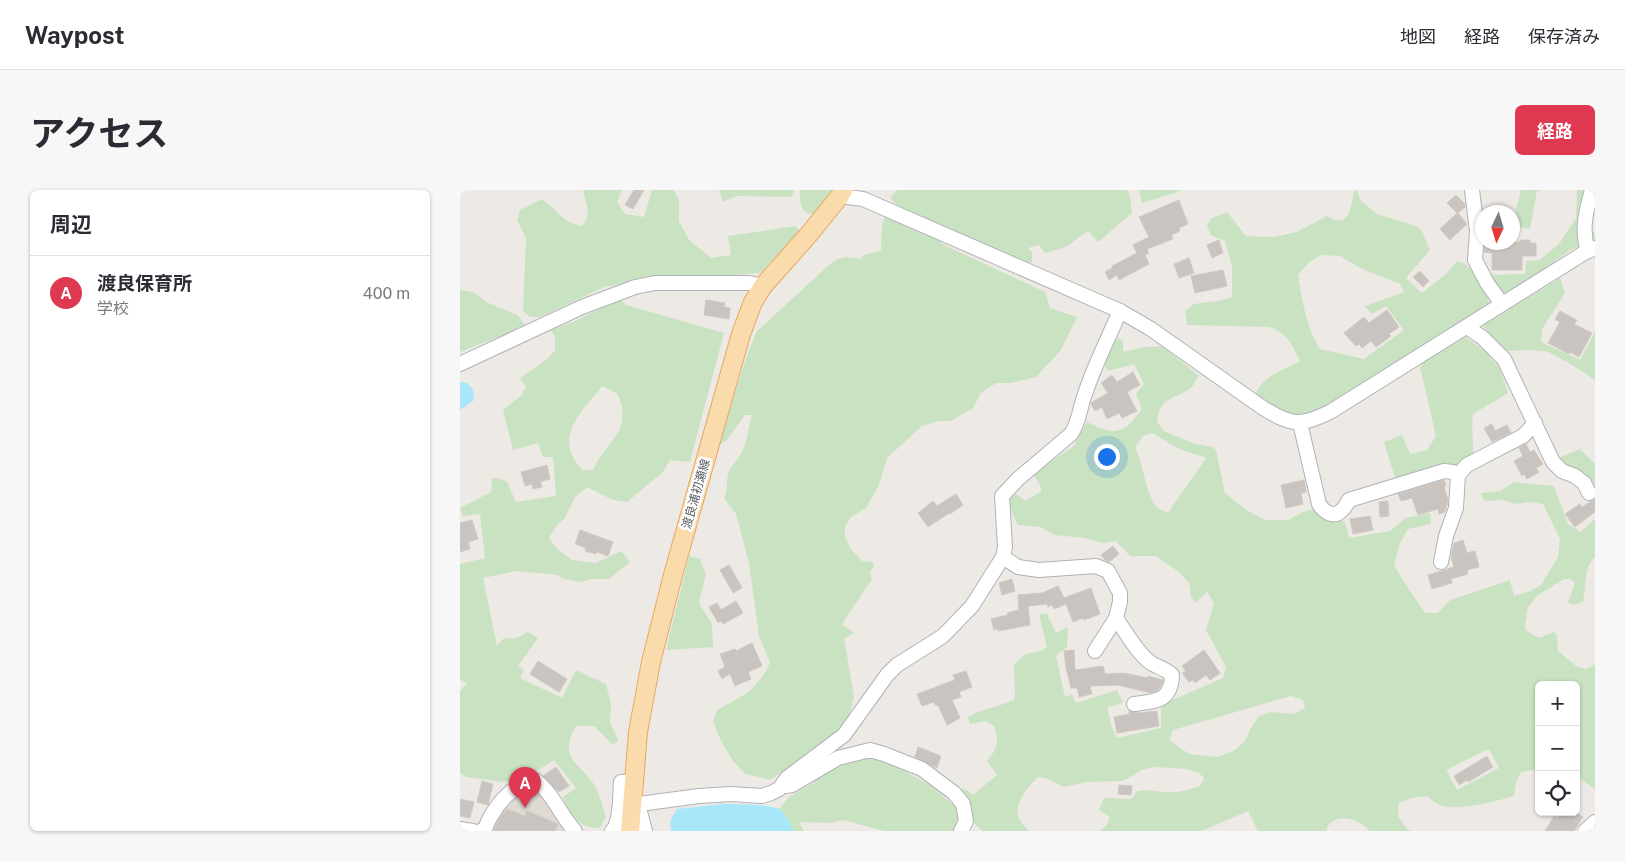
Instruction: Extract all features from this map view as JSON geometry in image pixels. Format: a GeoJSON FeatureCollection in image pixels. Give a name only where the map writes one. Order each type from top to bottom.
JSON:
{"type":"FeatureCollection","features":[{"type":"Feature","properties":{"kind":"main road","name":"渡良浦初瀬線"},"geometry":{"type":"LineString","coordinates":[[630,831],[635,805],[634,781],[638,732],[650,662],[741,334],[753,302],[763,286],[842,193]]}},
{"type":"Feature","properties":{"kind":"street"},"geometry":{"type":"LineString","coordinates":[[1472,190],[1477,225],[1476,260],[1487,283],[1502,304]]}},
{"type":"Feature","properties":{"kind":"street"},"geometry":{"type":"LineString","coordinates":[[842,193],[863,199],[1120,311],[1159,334],[1263,408],[1280,418],[1291,422],[1300,422],[1310,421],[1330,412],[1592,250],[1584,238],[1584,227],[1592,190]]}},
{"type":"Feature","properties":{"kind":"street"},"geometry":{"type":"LineString","coordinates":[[460,364],[582,307],[635,287],[655,283],[749,283],[763,286]]}},
{"type":"Feature","properties":{"kind":"street"},"geometry":{"type":"LineString","coordinates":[[645,831],[635,805],[699,796],[731,794],[762,796],[771,794],[787,778],[844,735],[870,697],[897,664],[943,636],[972,606],[1003,557],[1005,547],[1002,496],[1018,479],[1075,429],[1094,370],[1120,311]]}},
{"type":"Feature","properties":{"kind":"street"},"geometry":{"type":"LineString","coordinates":[[1467,327],[1483,338],[1504,359],[1554,462],[1562,471],[1575,476],[1584,483],[1588,493]]}},
{"type":"Feature","properties":{"kind":"street"},"geometry":{"type":"LineString","coordinates":[[1300,422],[1318,504],[1324,512],[1336,514],[1342,511],[1349,500],[1444,471],[1453,472],[1458,475]]}},
{"type":"Feature","properties":{"kind":"street"},"geometry":{"type":"LineString","coordinates":[[1441,562],[1446,536],[1456,508],[1458,475],[1467,465],[1523,436],[1535,423]]}},
{"type":"Feature","properties":{"kind":"street"},"geometry":{"type":"LineString","coordinates":[[1003,557],[1018,567],[1039,570],[1096,566],[1108,571],[1120,593],[1120,602],[1116,618],[1095,651]]}},
{"type":"Feature","properties":{"kind":"street"},"geometry":{"type":"LineString","coordinates":[[1116,618],[1144,656],[1152,664],[1160,666],[1172,676],[1170,691],[1166,697],[1156,701],[1134,704]]}},
{"type":"Feature","properties":{"kind":"street"},"geometry":{"type":"LineString","coordinates":[[778,789],[792,785],[838,758],[870,750],[922,769],[954,793],[963,804],[966,821],[961,831]]}},
{"type":"Feature","properties":{"kind":"street"},"geometry":{"type":"LineString","coordinates":[[480,831],[484,830],[490,816],[511,792],[519,785],[535,780],[542,785],[567,823],[575,831]]}},
{"type":"Feature","properties":{"kind":"street"},"geometry":{"type":"LineString","coordinates":[[612,831],[615,829],[618,820],[621,782],[634,781]]}},
{"type":"Feature","properties":{"kind":"street"},"geometry":{"type":"LineString","coordinates":[[1585,831],[1595,822]]}},
{"type":"Feature","properties":{"kind":"street"},"geometry":{"type":"LineString","coordinates":[[460,830],[473,831]]}},
{"type":"Feature","properties":{"kind":"shaded area"},"geometry":{"type":"Polygon","coordinates":[[[523,789],[538,791],[566,831],[489,831],[496,814],[523,789]]]}},
{"type":"Feature","properties":{"kind":"green space"},"geometry":{"type":"Polygon","coordinates":[[[583,190],[622,190],[617,202],[625,214],[644,217],[652,190],[674,190],[679,201],[679,221],[689,240],[711,258],[731,255],[728,236],[795,226],[800,231],[760,273],[638,281],[604,287],[540,317],[530,317],[523,310],[526,238],[517,220],[520,210],[542,199],[564,219],[582,226],[588,213],[583,190]]]}},
{"type":"Feature","properties":{"kind":"green space"},"geometry":{"type":"Polygon","coordinates":[[[719,190],[794,190],[792,197],[737,196],[723,202],[719,190]]]}},
{"type":"Feature","properties":{"kind":"green space"},"geometry":{"type":"Polygon","coordinates":[[[800,190],[834,190],[819,214],[813,214],[808,213],[802,208],[800,190]]]}},
{"type":"Feature","properties":{"kind":"green space"},"geometry":{"type":"Polygon","coordinates":[[[897,190],[1127,190],[1130,196],[1132,213],[1098,242],[1088,231],[1066,247],[1045,253],[1039,245],[1028,248],[1032,252],[1032,262],[1025,264],[899,207],[890,198],[897,190]]]}},
{"type":"Feature","properties":{"kind":"green space"},"geometry":{"type":"Polygon","coordinates":[[[1139,190],[1180,190],[1142,203],[1139,190]]]}},
{"type":"Feature","properties":{"kind":"green space"},"geometry":{"type":"Polygon","coordinates":[[[1354,190],[1357,191],[1361,201],[1377,214],[1416,226],[1422,231],[1430,250],[1406,278],[1422,293],[1446,274],[1457,261],[1474,272],[1490,304],[1321,411],[1301,415],[1286,413],[1272,406],[1256,394],[1268,378],[1300,361],[1292,345],[1280,332],[1269,327],[1187,325],[1185,311],[1194,304],[1232,297],[1232,266],[1225,241],[1211,235],[1207,225],[1212,218],[1227,212],[1246,236],[1274,237],[1297,232],[1327,216],[1340,221],[1345,219],[1350,209],[1354,190]],[[1321,255],[1309,262],[1298,275],[1303,304],[1311,332],[1320,349],[1364,359],[1404,330],[1386,306],[1372,314],[1365,306],[1404,292],[1400,284],[1362,269],[1340,256],[1321,255]]]}},
{"type":"Feature","properties":{"kind":"green space"},"geometry":{"type":"Polygon","coordinates":[[[1521,190],[1543,190],[1537,191],[1530,229],[1520,226],[1520,205],[1517,205],[1521,190]]]}},
{"type":"Feature","properties":{"kind":"green space"},"geometry":{"type":"Polygon","coordinates":[[[1577,190],[1588,190],[1579,233],[1595,232],[1595,241],[1570,250],[1527,282],[1505,293],[1501,292],[1491,275],[1525,274],[1526,261],[1539,260],[1559,244],[1576,218],[1577,190]]]}},
{"type":"Feature","properties":{"kind":"green space"},"geometry":{"type":"Polygon","coordinates":[[[885,216],[938,238],[942,244],[1045,292],[1050,308],[1077,317],[1061,350],[1036,377],[1011,383],[996,383],[981,393],[973,408],[951,421],[938,421],[922,426],[887,458],[879,485],[866,508],[851,517],[845,526],[845,537],[850,548],[862,561],[873,562],[874,566],[870,572],[872,579],[842,624],[854,633],[844,638],[854,697],[849,716],[827,741],[770,780],[745,774],[733,761],[721,741],[713,721],[717,710],[748,692],[759,680],[770,663],[759,636],[749,563],[736,514],[724,498],[728,474],[744,448],[752,415],[745,415],[727,440],[718,445],[747,355],[757,331],[833,262],[843,257],[860,259],[867,254],[881,250],[882,225],[885,216]]]}},
{"type":"Feature","properties":{"kind":"green space"},"geometry":{"type":"Polygon","coordinates":[[[1560,278],[1565,293],[1542,329],[1541,342],[1580,360],[1595,332],[1595,380],[1548,352],[1530,350],[1509,351],[1502,348],[1483,326],[1560,278]]]}},
{"type":"Feature","properties":{"kind":"green space"},"geometry":{"type":"Polygon","coordinates":[[[460,290],[473,292],[486,302],[517,315],[526,326],[460,352],[460,290]]]}},
{"type":"Feature","properties":{"kind":"green space"},"geometry":{"type":"Polygon","coordinates":[[[620,299],[626,305],[724,333],[690,462],[670,460],[663,472],[627,502],[613,500],[587,487],[575,497],[565,518],[557,525],[549,538],[557,549],[572,560],[596,563],[621,551],[630,562],[609,579],[591,579],[581,582],[564,579],[557,575],[517,571],[483,578],[497,646],[504,638],[514,639],[528,632],[538,638],[518,666],[524,670],[520,678],[562,698],[576,670],[606,684],[611,704],[610,722],[618,740],[613,745],[594,726],[576,726],[569,745],[569,752],[572,758],[593,783],[599,795],[606,817],[600,828],[587,826],[572,816],[563,797],[576,788],[554,760],[530,775],[503,782],[466,777],[460,773],[460,691],[467,684],[460,679],[460,564],[485,558],[480,514],[463,516],[460,508],[491,492],[492,478],[498,478],[507,482],[516,502],[556,496],[553,457],[543,457],[538,443],[513,450],[503,410],[521,396],[526,387],[520,378],[547,359],[555,350],[555,337],[551,330],[573,322],[620,299]],[[602,386],[579,416],[570,436],[573,458],[582,470],[593,470],[621,425],[622,408],[619,397],[616,393],[602,386]]]}},
{"type":"Feature","properties":{"kind":"green space"},"geometry":{"type":"Polygon","coordinates":[[[1466,337],[1486,352],[1500,369],[1508,393],[1473,414],[1473,455],[1465,463],[1396,481],[1384,442],[1402,435],[1410,454],[1427,450],[1436,436],[1420,367],[1424,362],[1466,337]]]}},
{"type":"Feature","properties":{"kind":"green space"},"geometry":{"type":"Polygon","coordinates":[[[1117,338],[1123,341],[1123,352],[1145,347],[1162,346],[1199,376],[1190,388],[1164,403],[1157,422],[1164,431],[1192,443],[1212,447],[1216,450],[1225,493],[1246,510],[1265,520],[1288,520],[1313,509],[1328,520],[1341,519],[1346,524],[1349,538],[1390,531],[1406,518],[1430,513],[1431,524],[1408,529],[1400,543],[1394,565],[1425,613],[1438,613],[1450,600],[1510,580],[1514,596],[1531,591],[1541,585],[1558,557],[1560,539],[1543,504],[1530,502],[1516,504],[1502,500],[1484,501],[1481,493],[1500,491],[1514,482],[1554,486],[1568,524],[1580,532],[1595,519],[1595,557],[1591,561],[1587,572],[1583,602],[1573,605],[1568,602],[1575,583],[1570,579],[1564,579],[1538,595],[1528,607],[1525,627],[1528,632],[1539,638],[1554,632],[1557,635],[1558,651],[1576,666],[1586,669],[1595,664],[1595,789],[1580,779],[1580,681],[1535,681],[1535,770],[1521,772],[1516,783],[1514,796],[1466,807],[1447,807],[1438,804],[1427,796],[1412,798],[1399,803],[1398,816],[1406,828],[1411,831],[1369,831],[1359,822],[1346,818],[1333,821],[1326,831],[1258,831],[1248,811],[1201,831],[1100,831],[1106,826],[1110,817],[1099,810],[1104,798],[1132,799],[1137,791],[1141,790],[1183,791],[1200,786],[1204,778],[1199,773],[1187,769],[1156,767],[1144,769],[1123,781],[1087,782],[1064,787],[1048,779],[1038,777],[1022,798],[1018,810],[1021,822],[1029,831],[982,831],[968,817],[956,831],[884,831],[844,820],[829,823],[799,822],[804,831],[793,831],[784,814],[779,809],[790,796],[844,763],[870,758],[886,761],[930,785],[952,804],[963,788],[973,795],[997,775],[987,761],[996,745],[997,736],[994,726],[986,721],[970,724],[968,717],[1015,699],[1014,665],[1025,654],[1040,651],[1047,647],[1039,614],[1047,614],[1056,633],[1068,627],[1067,647],[1056,656],[1065,697],[1072,694],[1076,703],[1117,690],[1123,703],[1107,707],[1117,738],[1161,728],[1161,705],[1223,678],[1226,667],[1206,630],[1214,603],[1207,592],[1195,603],[1191,596],[1189,583],[1179,572],[1156,556],[1130,556],[1116,541],[1102,543],[1084,538],[1055,535],[1040,527],[1018,525],[1007,503],[1011,495],[1016,494],[1025,501],[1042,491],[1033,474],[1074,446],[1087,422],[1112,431],[1125,428],[1136,417],[1142,408],[1136,394],[1144,384],[1134,364],[1108,371],[1104,364],[1117,338]],[[1152,433],[1143,436],[1135,447],[1151,498],[1156,506],[1168,513],[1206,458],[1179,449],[1152,433]],[[1291,696],[1173,730],[1169,740],[1189,754],[1218,757],[1235,750],[1245,741],[1259,716],[1272,712],[1293,714],[1305,708],[1303,700],[1291,696]],[[1489,749],[1446,770],[1457,790],[1499,768],[1489,749]]]}},
{"type":"Feature","properties":{"kind":"green space"},"geometry":{"type":"Polygon","coordinates":[[[1580,449],[1595,464],[1595,488],[1582,472],[1563,468],[1559,458],[1580,449]]]}},
{"type":"Feature","properties":{"kind":"green space"},"geometry":{"type":"Polygon","coordinates":[[[689,556],[700,559],[706,574],[699,603],[712,624],[713,647],[666,650],[689,556]]]}},
{"type":"Feature","properties":{"kind":"water"},"geometry":{"type":"Polygon","coordinates":[[[460,382],[467,383],[474,395],[473,401],[460,410],[460,382]]]}},
{"type":"Feature","properties":{"kind":"water"},"geometry":{"type":"Polygon","coordinates":[[[724,804],[776,808],[785,815],[793,831],[671,831],[670,821],[677,809],[724,804]]]}},
{"type":"Feature","properties":{"kind":"building"},"geometry":{"type":"Polygon","coordinates":[[[634,190],[644,190],[633,209],[625,205],[634,190]]]}},
{"type":"Feature","properties":{"kind":"building"},"geometry":{"type":"Polygon","coordinates":[[[1456,195],[1465,204],[1465,207],[1458,213],[1467,224],[1450,240],[1440,229],[1457,213],[1447,203],[1456,195]]]}},
{"type":"Feature","properties":{"kind":"building"},"geometry":{"type":"Polygon","coordinates":[[[1179,200],[1188,224],[1179,228],[1180,231],[1171,235],[1173,239],[1147,249],[1149,253],[1145,255],[1149,264],[1119,280],[1117,275],[1109,280],[1105,272],[1112,268],[1112,266],[1137,253],[1133,245],[1149,237],[1139,217],[1179,200]]]}},
{"type":"Feature","properties":{"kind":"building"},"geometry":{"type":"Polygon","coordinates":[[[1219,240],[1223,253],[1212,258],[1207,245],[1219,240]]]}},
{"type":"Feature","properties":{"kind":"building"},"geometry":{"type":"Polygon","coordinates":[[[1520,240],[1530,240],[1530,243],[1536,243],[1536,256],[1522,256],[1522,270],[1492,270],[1492,253],[1484,252],[1484,250],[1520,250],[1520,240]]]}},
{"type":"Feature","properties":{"kind":"building"},"geometry":{"type":"Polygon","coordinates":[[[1189,258],[1194,273],[1179,278],[1174,264],[1189,258]]]}},
{"type":"Feature","properties":{"kind":"building"},"geometry":{"type":"Polygon","coordinates":[[[1223,270],[1227,286],[1195,293],[1191,276],[1223,270]]]}},
{"type":"Feature","properties":{"kind":"building"},"geometry":{"type":"Polygon","coordinates":[[[1420,271],[1429,281],[1423,287],[1413,277],[1420,271]]]}},
{"type":"Feature","properties":{"kind":"building"},"geometry":{"type":"Polygon","coordinates":[[[706,300],[725,303],[724,307],[730,308],[729,319],[704,315],[706,300]]]}},
{"type":"Feature","properties":{"kind":"building"},"geometry":{"type":"Polygon","coordinates":[[[1387,310],[1399,327],[1389,334],[1391,336],[1376,347],[1371,341],[1362,348],[1359,344],[1356,346],[1344,333],[1364,317],[1369,323],[1387,310]]]}},
{"type":"Feature","properties":{"kind":"building"},"geometry":{"type":"Polygon","coordinates":[[[1560,311],[1577,320],[1574,324],[1592,333],[1579,357],[1548,343],[1560,322],[1555,319],[1560,311]]]}},
{"type":"Feature","properties":{"kind":"building"},"geometry":{"type":"Polygon","coordinates":[[[1133,372],[1140,385],[1127,392],[1137,411],[1122,418],[1119,413],[1107,419],[1102,407],[1095,411],[1091,403],[1108,393],[1101,383],[1112,375],[1117,382],[1133,372]]]}},
{"type":"Feature","properties":{"kind":"building"},"geometry":{"type":"Polygon","coordinates":[[[1492,424],[1495,431],[1507,425],[1511,433],[1492,442],[1484,428],[1492,424]]]}},
{"type":"Feature","properties":{"kind":"building"},"geometry":{"type":"Polygon","coordinates":[[[1526,444],[1530,452],[1534,450],[1543,464],[1536,468],[1539,472],[1527,479],[1524,474],[1522,476],[1514,461],[1523,456],[1519,448],[1526,444]]]}},
{"type":"Feature","properties":{"kind":"building"},"geometry":{"type":"Polygon","coordinates":[[[547,465],[550,479],[540,482],[542,487],[533,489],[532,484],[525,486],[521,472],[547,465]]]}},
{"type":"Feature","properties":{"kind":"building"},"geometry":{"type":"Polygon","coordinates":[[[1304,480],[1306,492],[1301,493],[1303,504],[1286,508],[1281,485],[1304,480]]]}},
{"type":"Feature","properties":{"kind":"building"},"geometry":{"type":"Polygon","coordinates":[[[1444,480],[1448,500],[1445,512],[1439,514],[1438,509],[1418,515],[1412,498],[1401,501],[1398,494],[1444,480]]]}},
{"type":"Feature","properties":{"kind":"building"},"geometry":{"type":"Polygon","coordinates":[[[956,494],[963,505],[928,527],[918,513],[933,501],[937,506],[956,494]]]}},
{"type":"Feature","properties":{"kind":"building"},"geometry":{"type":"Polygon","coordinates":[[[1595,499],[1595,512],[1575,527],[1565,514],[1580,504],[1582,507],[1595,499]]]}},
{"type":"Feature","properties":{"kind":"building"},"geometry":{"type":"Polygon","coordinates":[[[1388,501],[1389,516],[1380,517],[1379,502],[1388,501]]]}},
{"type":"Feature","properties":{"kind":"building"},"geometry":{"type":"Polygon","coordinates":[[[1370,516],[1373,530],[1353,534],[1350,519],[1370,516]]]}},
{"type":"Feature","properties":{"kind":"building"},"geometry":{"type":"Polygon","coordinates":[[[472,520],[478,539],[468,542],[470,549],[460,552],[460,523],[472,520]]]}},
{"type":"Feature","properties":{"kind":"building"},"geometry":{"type":"Polygon","coordinates":[[[580,530],[613,542],[608,556],[597,552],[596,554],[585,551],[586,548],[575,544],[580,530]]]}},
{"type":"Feature","properties":{"kind":"building"},"geometry":{"type":"Polygon","coordinates":[[[1463,540],[1467,553],[1475,551],[1479,567],[1467,570],[1468,574],[1451,579],[1452,583],[1432,589],[1428,575],[1454,567],[1451,557],[1454,543],[1463,540]]]}},
{"type":"Feature","properties":{"kind":"building"},"geometry":{"type":"Polygon","coordinates":[[[1113,546],[1119,554],[1109,562],[1101,555],[1113,546]]]}},
{"type":"Feature","properties":{"kind":"building"},"geometry":{"type":"Polygon","coordinates":[[[729,565],[742,588],[733,593],[720,570],[729,565]]]}},
{"type":"Feature","properties":{"kind":"building"},"geometry":{"type":"Polygon","coordinates":[[[1012,579],[1015,591],[1002,595],[999,583],[1012,579]]]}},
{"type":"Feature","properties":{"kind":"building"},"geometry":{"type":"Polygon","coordinates":[[[1058,586],[1064,598],[1091,588],[1100,614],[1073,622],[1066,604],[1054,609],[1052,605],[1048,607],[1047,604],[1028,606],[1030,625],[998,631],[998,629],[994,630],[991,619],[1019,610],[1018,595],[1042,593],[1058,586]]]}},
{"type":"Feature","properties":{"kind":"building"},"geometry":{"type":"Polygon","coordinates":[[[736,601],[743,613],[723,624],[721,621],[718,623],[709,607],[717,603],[721,610],[736,601]]]}},
{"type":"Feature","properties":{"kind":"building"},"geometry":{"type":"Polygon","coordinates":[[[752,643],[762,666],[748,672],[751,679],[735,686],[730,674],[722,679],[718,671],[725,667],[720,654],[735,649],[736,651],[752,643]]]}},
{"type":"Feature","properties":{"kind":"building"},"geometry":{"type":"Polygon","coordinates":[[[1074,650],[1075,670],[1103,666],[1105,674],[1124,673],[1148,678],[1148,676],[1163,680],[1161,686],[1157,691],[1151,693],[1118,685],[1090,686],[1092,694],[1079,697],[1077,686],[1077,688],[1071,688],[1064,651],[1074,650]]]}},
{"type":"Feature","properties":{"kind":"building"},"geometry":{"type":"Polygon","coordinates":[[[1204,650],[1220,673],[1210,680],[1206,675],[1195,683],[1193,680],[1189,682],[1182,673],[1186,671],[1182,666],[1204,650]]]}},
{"type":"Feature","properties":{"kind":"building"},"geometry":{"type":"Polygon","coordinates":[[[538,661],[567,679],[559,692],[530,674],[538,661]]]}},
{"type":"Feature","properties":{"kind":"building"},"geometry":{"type":"Polygon","coordinates":[[[966,671],[972,687],[959,692],[961,697],[952,700],[960,718],[947,725],[938,705],[936,706],[934,702],[922,706],[917,694],[955,680],[953,675],[966,671]]]}},
{"type":"Feature","properties":{"kind":"building"},"geometry":{"type":"Polygon","coordinates":[[[1129,711],[1139,713],[1157,711],[1159,726],[1117,733],[1114,717],[1129,714],[1129,711]]]}},
{"type":"Feature","properties":{"kind":"building"},"geometry":{"type":"Polygon","coordinates":[[[918,747],[941,756],[937,768],[915,757],[918,747]]]}},
{"type":"Feature","properties":{"kind":"building"},"geometry":{"type":"Polygon","coordinates":[[[1487,756],[1493,767],[1468,782],[1467,780],[1459,785],[1454,776],[1487,756]]]}},
{"type":"Feature","properties":{"kind":"building"},"geometry":{"type":"Polygon","coordinates":[[[556,767],[569,786],[559,792],[543,776],[556,767]]]}},
{"type":"Feature","properties":{"kind":"building"},"geometry":{"type":"Polygon","coordinates":[[[482,781],[493,784],[488,805],[477,802],[482,781]]]}},
{"type":"Feature","properties":{"kind":"building"},"geometry":{"type":"Polygon","coordinates":[[[1119,785],[1132,786],[1131,795],[1118,794],[1119,785]]]}},
{"type":"Feature","properties":{"kind":"building"},"geometry":{"type":"Polygon","coordinates":[[[460,799],[474,802],[470,818],[460,816],[460,799]]]}},
{"type":"Feature","properties":{"kind":"building"},"geometry":{"type":"Polygon","coordinates":[[[507,809],[525,816],[527,811],[558,824],[555,831],[494,831],[499,819],[507,809]]]}},
{"type":"Feature","properties":{"kind":"building"},"geometry":{"type":"Polygon","coordinates":[[[1580,815],[1583,817],[1574,831],[1545,831],[1554,816],[1557,818],[1558,816],[1580,815]]]}},
{"type":"Feature","properties":{"kind":"place","name":"渡良保育所"},"geometry":{"type":"Point","coordinates":[525,808]}}]}
